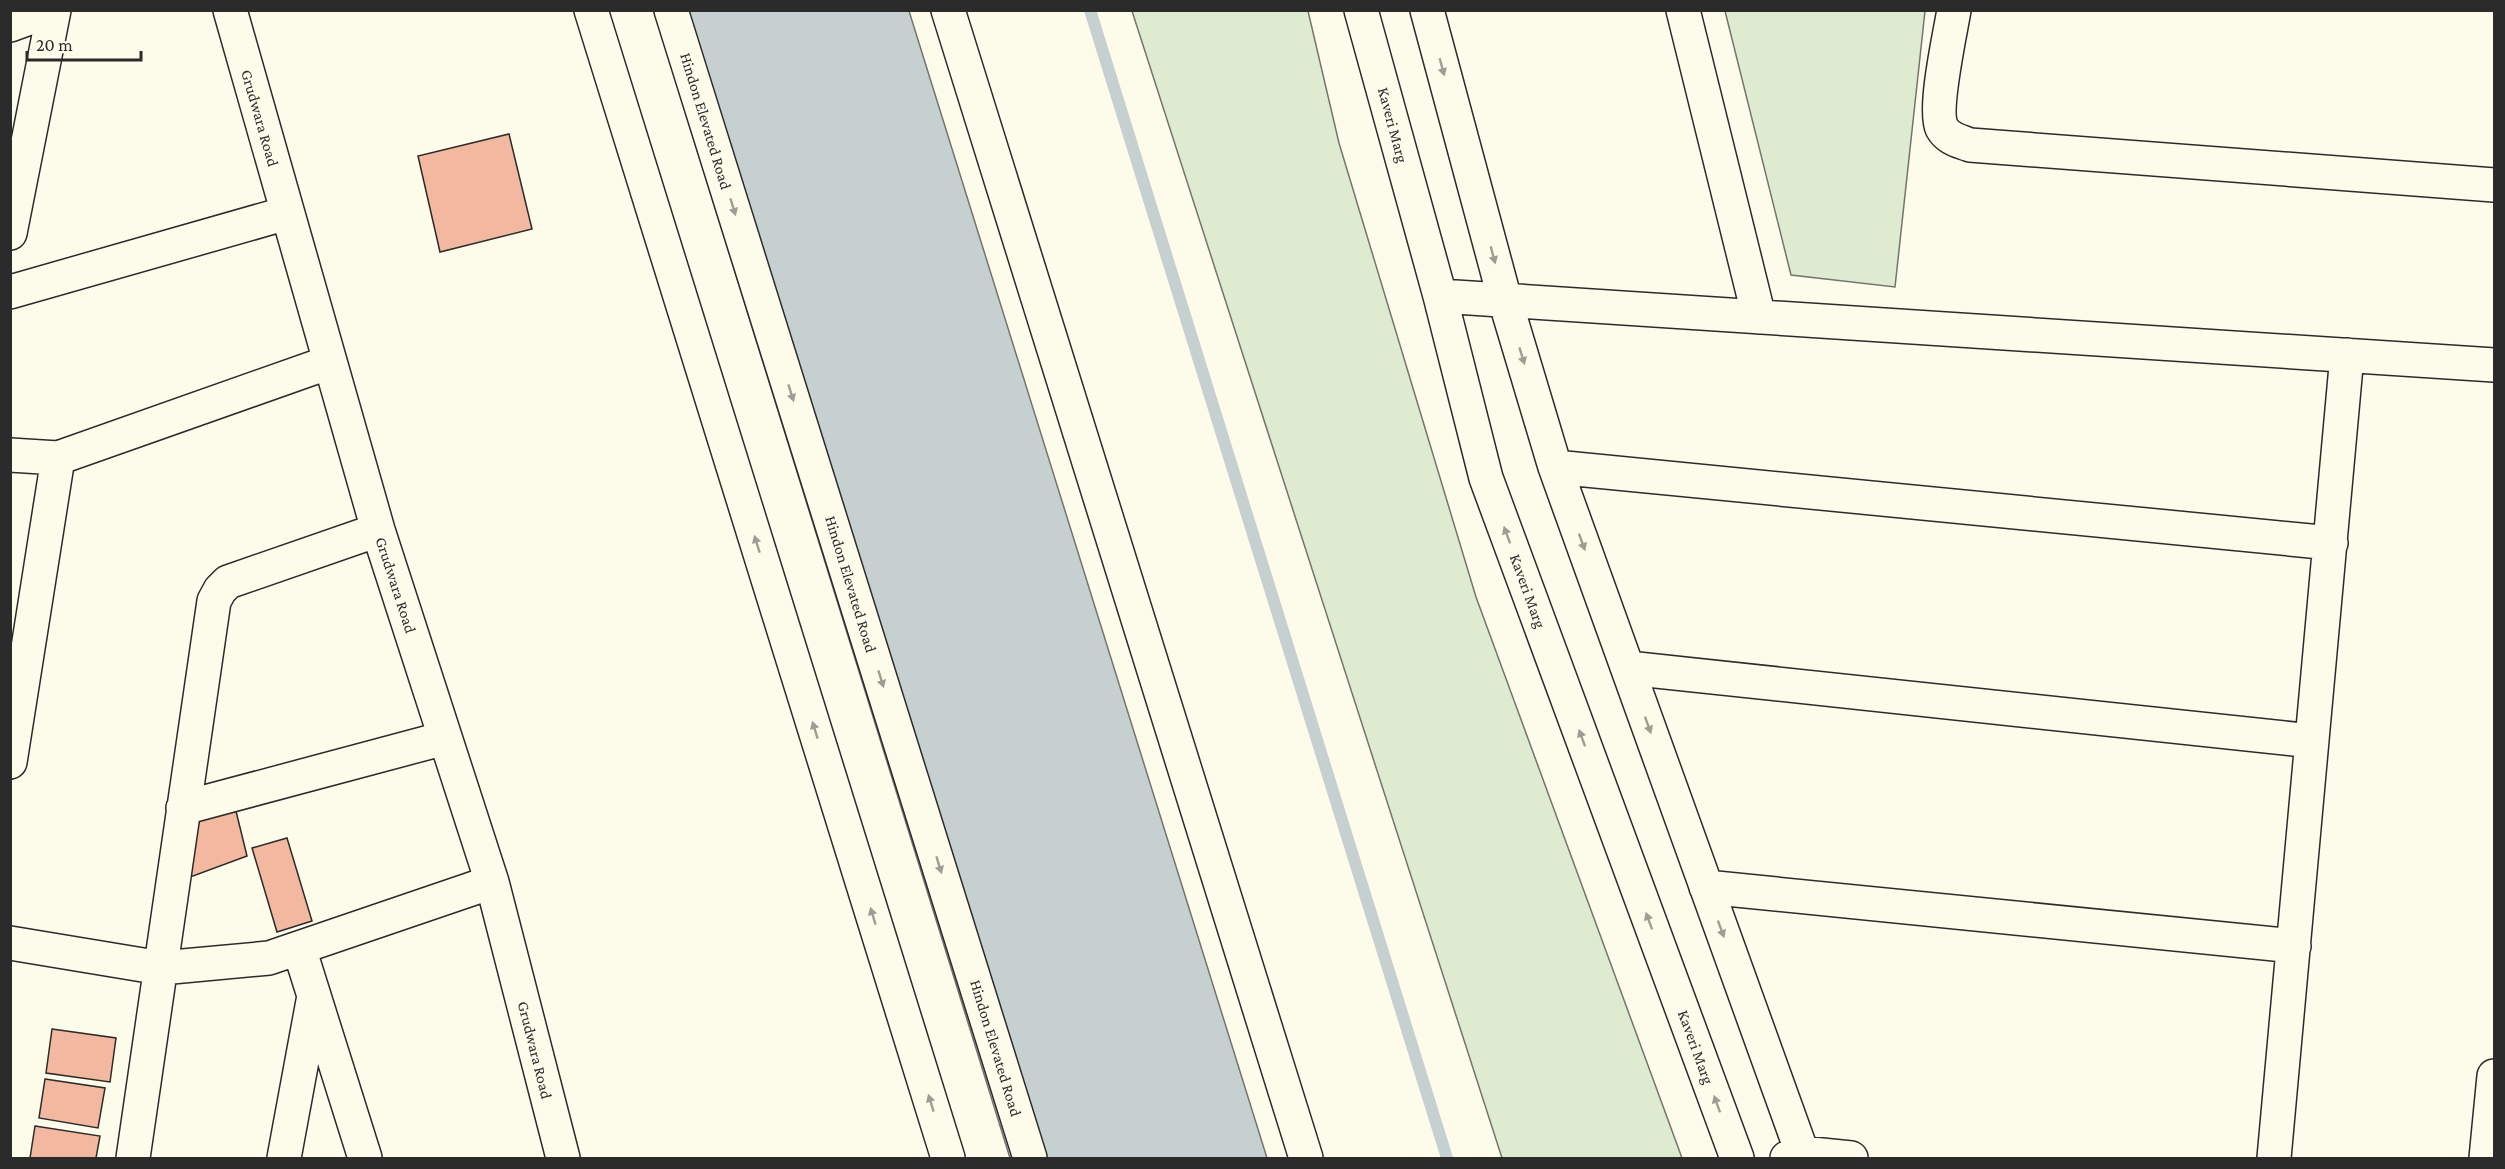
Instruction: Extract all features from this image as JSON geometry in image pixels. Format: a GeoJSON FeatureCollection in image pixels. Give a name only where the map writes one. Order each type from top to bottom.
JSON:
{"type":"FeatureCollection","features":[{"type":"Feature","properties":{"kind":"main road"},"geometry":{"type":"LineString","coordinates":[[10,25],[53,10]]}},
{"type":"Feature","properties":{"kind":"main road"},"geometry":{"type":"LineString","coordinates":[[10,233],[53,10]]}},
{"type":"Feature","properties":{"kind":"main road","name":"Grudwara Road"},"geometry":{"type":"LineString","coordinates":[[230,10],[378,530],[492,882],[563,1158]]}},
{"type":"Feature","properties":{"kind":"main road"},"geometry":{"type":"LineString","coordinates":[[591,10],[948,1158]]}},
{"type":"Feature","properties":{"kind":"main road","name":"Hindon Elevated Road"},"geometry":{"type":"LineString","coordinates":[[672,10],[1030,1158]]}},
{"type":"Feature","properties":{"kind":"main road"},"geometry":{"type":"LineString","coordinates":[[948,10],[1306,1158]]}},
{"type":"Feature","properties":{"kind":"main road","name":"Kaveri Marg"},"geometry":{"type":"LineString","coordinates":[[1361,10],[1440,296],[1486,478],[1737,1158]]}},
{"type":"Feature","properties":{"kind":"main road"},"geometry":{"type":"LineString","coordinates":[[1427,10],[1505,300],[1555,467],[1706,887],[1798,1157],[1851,1158]]}},
{"type":"Feature","properties":{"kind":"main road"},"geometry":{"type":"LineString","coordinates":[[1683,10],[1759,317]]}},
{"type":"Feature","properties":{"kind":"main road"},"geometry":{"type":"LineString","coordinates":[[1954,10],[1940,105],[1942,128],[1949,137],[1970,145],[2494,185]]}},
{"type":"Feature","properties":{"kind":"main road"},"geometry":{"type":"LineString","coordinates":[[10,292],[287,213]]}},
{"type":"Feature","properties":{"kind":"main road"},"geometry":{"type":"LineString","coordinates":[[1440,296],[2494,365]]}},
{"type":"Feature","properties":{"kind":"main road"},"geometry":{"type":"LineString","coordinates":[[2274,1158],[2348,355]]}},
{"type":"Feature","properties":{"kind":"main road"},"geometry":{"type":"LineString","coordinates":[[10,455],[58,458],[330,362]]}},
{"type":"Feature","properties":{"kind":"main road"},"geometry":{"type":"LineString","coordinates":[[10,762],[58,458]]}},
{"type":"Feature","properties":{"kind":"main road"},"geometry":{"type":"LineString","coordinates":[[1555,467],[2331,543]]}},
{"type":"Feature","properties":{"kind":"main road"},"geometry":{"type":"LineString","coordinates":[[133,1158],[214,601],[228,582],[378,530]]}},
{"type":"Feature","properties":{"kind":"main road"},"geometry":{"type":"LineString","coordinates":[[1628,668],[2312,741]]}},
{"type":"Feature","properties":{"kind":"main road"},"geometry":{"type":"LineString","coordinates":[[183,808],[445,738]]}},
{"type":"Feature","properties":{"kind":"main road"},"geometry":{"type":"LineString","coordinates":[[10,943],[161,968],[269,958],[492,882]]}},
{"type":"Feature","properties":{"kind":"main road"},"geometry":{"type":"LineString","coordinates":[[1706,887],[2294,946]]}},
{"type":"Feature","properties":{"kind":"main road"},"geometry":{"type":"LineString","coordinates":[[299,948],[365,1158]]}},
{"type":"Feature","properties":{"kind":"main road"},"geometry":{"type":"LineString","coordinates":[[284,1158],[314,995]]}},
{"type":"Feature","properties":{"kind":"main road"},"geometry":{"type":"LineString","coordinates":[[2486,1158],[2494,1076]]}},
{"type":"Feature","properties":{"kind":"green space"},"geometry":{"type":"Polygon","coordinates":[[[1132,11],[1308,11],[1339,143],[1476,597],[1682,1158],[1502,1158],[1132,11]]]}},
{"type":"Feature","properties":{"kind":"green space"},"geometry":{"type":"Polygon","coordinates":[[[1725,11],[1925,11],[1895,287],[1791,275],[1725,11]]]}},
{"type":"Feature","properties":{"kind":"shaded area"},"geometry":{"type":"Polygon","coordinates":[[[654,11],[909,11],[1267,1158],[1010,1158],[654,11]]]}},
{"type":"Feature","properties":{"kind":"building"},"geometry":{"type":"Polygon","coordinates":[[[509,134],[532,229],[440,252],[418,156],[509,134]]]}},
{"type":"Feature","properties":{"kind":"building"},"geometry":{"type":"Polygon","coordinates":[[[235,807],[247,856],[185,879],[186,818],[235,807]]]}},
{"type":"Feature","properties":{"kind":"building"},"geometry":{"type":"Polygon","coordinates":[[[287,838],[312,921],[277,932],[252,848],[287,838]]]}},
{"type":"Feature","properties":{"kind":"building"},"geometry":{"type":"Polygon","coordinates":[[[52,1029],[116,1038],[110,1082],[46,1073],[52,1029]]]}},
{"type":"Feature","properties":{"kind":"building"},"geometry":{"type":"Polygon","coordinates":[[[45,1079],[105,1088],[98,1128],[39,1118],[45,1079]]]}},
{"type":"Feature","properties":{"kind":"building"},"geometry":{"type":"Polygon","coordinates":[[[35,1126],[100,1136],[96,1158],[30,1158],[35,1126]]]}},
{"type":"Feature","properties":{"kind":"waterway"},"geometry":{"type":"LineString","coordinates":[[1090,10],[1447,1158]]}}]}
